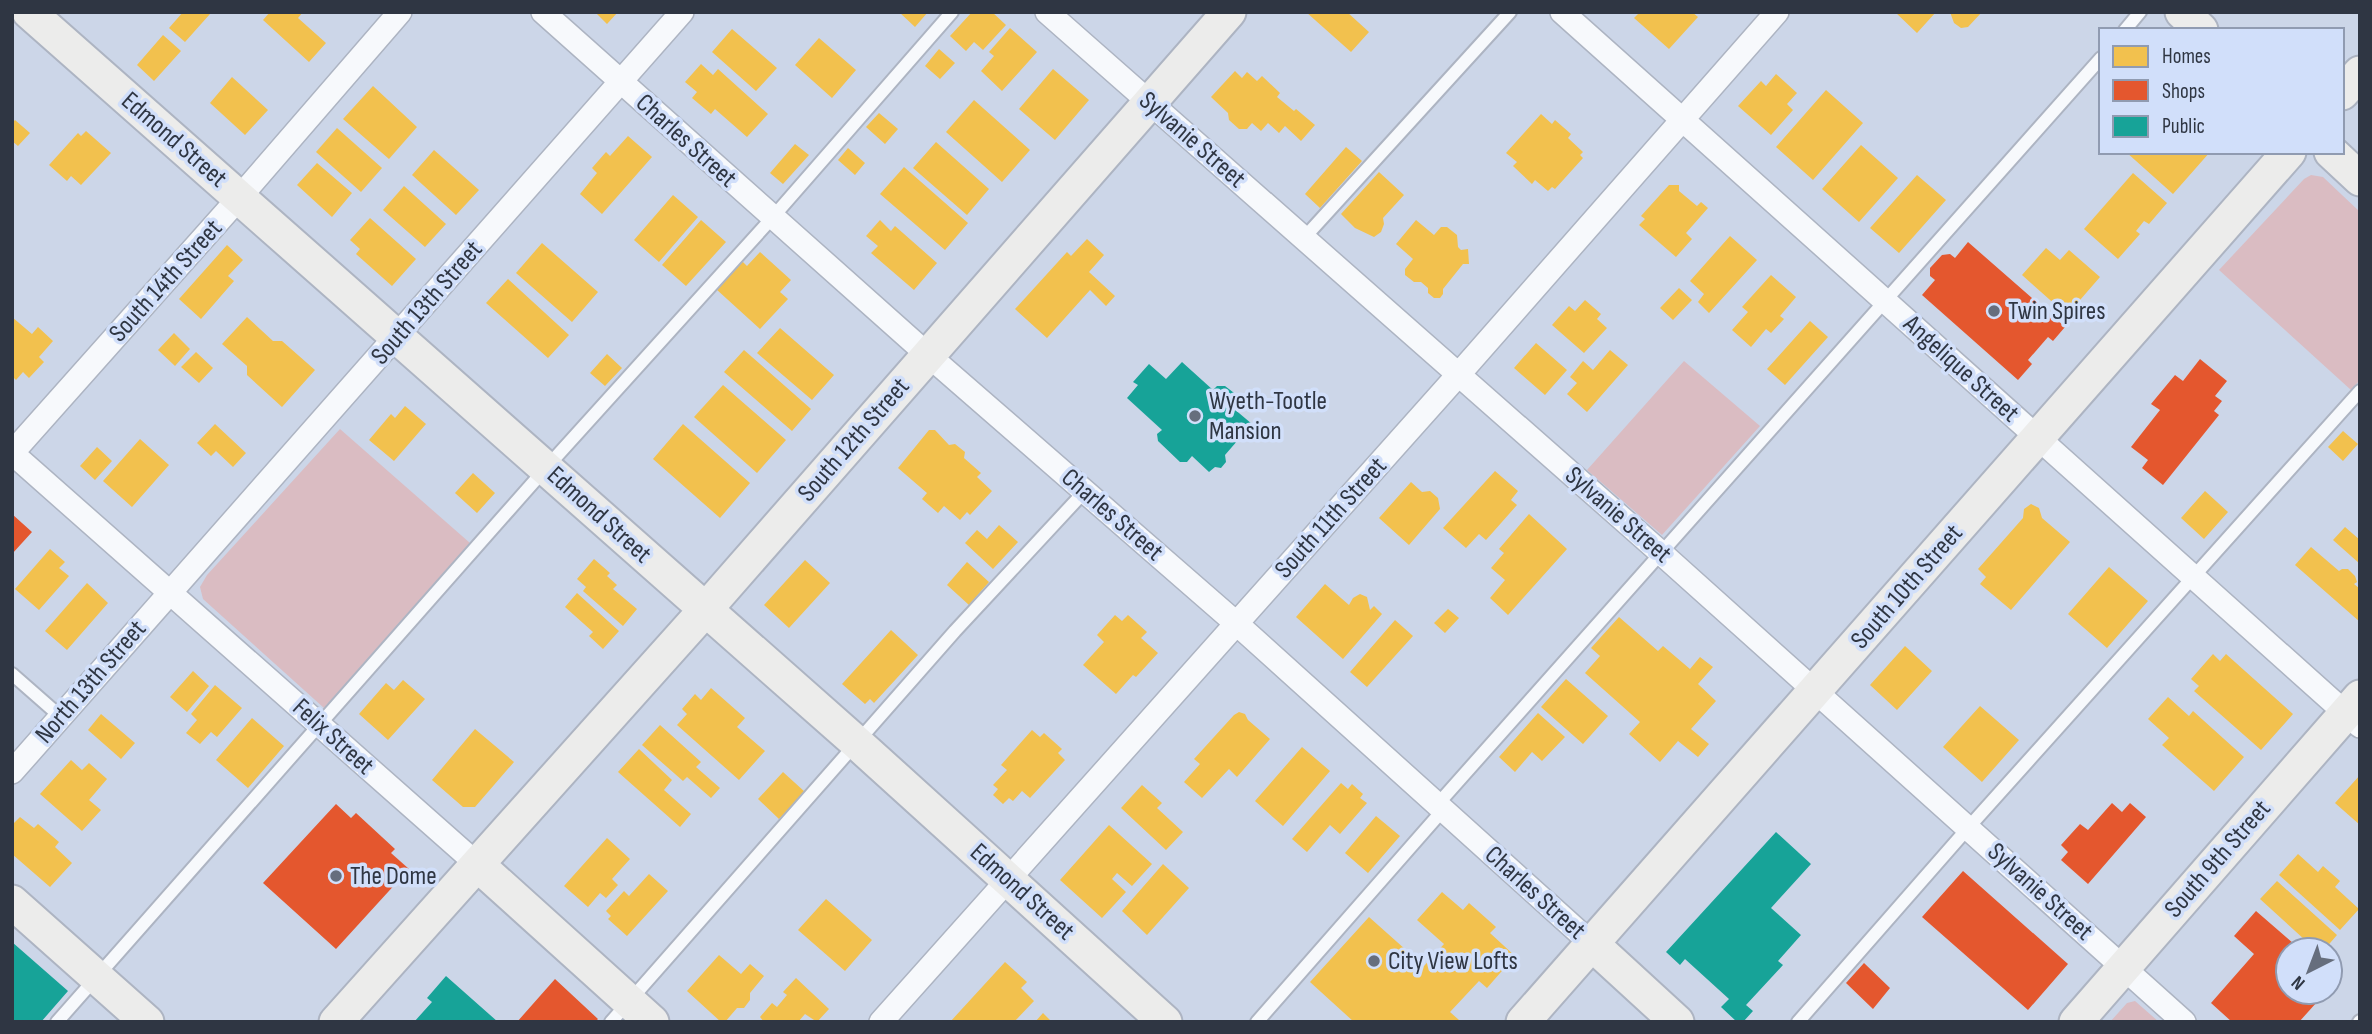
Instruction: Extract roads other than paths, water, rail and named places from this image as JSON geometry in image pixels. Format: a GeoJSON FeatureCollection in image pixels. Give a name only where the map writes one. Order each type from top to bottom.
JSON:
{"type":"FeatureCollection","features":[{"type":"Feature","properties":{"kind":"street","name":"Edmond Street"},"geometry":{"type":"LineString","coordinates":[[29,12],[857,743],[1165,1022]]}},
{"type":"Feature","properties":{"kind":"street","name":"South 14th Street"},"geometry":{"type":"LineString","coordinates":[[12,453],[401,12]]}},
{"type":"Feature","properties":{"kind":"street","name":"Charles Street"},"geometry":{"type":"LineString","coordinates":[[543,12],[928,355],[1237,624],[1677,1022]]}},
{"type":"Feature","properties":{"kind":"street","name":"South 13th Street"},"geometry":{"type":"LineString","coordinates":[[170,592],[682,12]]}},
{"type":"Feature","properties":{"kind":"street","name":"Sylvanie Street"},"geometry":{"type":"LineString","coordinates":[[1047,12],[1660,552],[2184,1022]]}},
{"type":"Feature","properties":{"kind":"street","name":"South 12th Street"},"geometry":{"type":"LineString","coordinates":[[336,1022],[706,610],[1229,12]]}},
{"type":"Feature","properties":{"kind":"street","name":"Angelique Street"},"geometry":{"type":"LineString","coordinates":[[1562,12],[2193,577],[2355,712]]}},
{"type":"Feature","properties":{"kind":"street","name":"South 11th Street"},"geometry":{"type":"LineString","coordinates":[[881,1022],[1459,374],[1777,12]]}},
{"type":"Feature","properties":{"kind":"street"},"geometry":{"type":"LineString","coordinates":[[2182,12],[2199,28]]}},
{"type":"Feature","properties":{"kind":"street"},"geometry":{"type":"LineString","coordinates":[[2344,91],[2360,73]]}},
{"type":"Feature","properties":{"kind":"street","name":"South 10th Street"},"geometry":{"type":"LineString","coordinates":[[1523,1022],[2288,154]]}},
{"type":"Feature","properties":{"kind":"street"},"geometry":{"type":"LineString","coordinates":[[2333,154],[2360,179]]}},
{"type":"Feature","properties":{"kind":"street","name":"Felix Street"},"geometry":{"type":"LineString","coordinates":[[12,453],[478,865],[631,1015]]}},
{"type":"Feature","properties":{"kind":"street","name":"North 13th Street"},"geometry":{"type":"LineString","coordinates":[[12,772],[170,592]]}},
{"type":"Feature","properties":{"kind":"street","name":"South 9th Street"},"geometry":{"type":"LineString","coordinates":[[2076,1022],[2355,712]]}},
{"type":"Feature","properties":{"kind":"street"},"geometry":{"type":"LineString","coordinates":[[12,902],[147,1022]]}},
{"type":"Feature","properties":{"kind":"lane"},"geometry":{"type":"LineString","coordinates":[[57,1022],[952,12]]}},
{"type":"Feature","properties":{"kind":"lane"},"geometry":{"type":"LineString","coordinates":[[1304,238],[1510,12]]}},
{"type":"Feature","properties":{"kind":"lane"},"geometry":{"type":"LineString","coordinates":[[2127,28],[2140,12]]}},
{"type":"Feature","properties":{"kind":"lane"},"geometry":{"type":"LineString","coordinates":[[1257,1022],[1660,552],[2099,60]]}},
{"type":"Feature","properties":{"kind":"lane"},"geometry":{"type":"LineString","coordinates":[[1798,1022],[2360,391]]}},
{"type":"Feature","properties":{"kind":"lane"},"geometry":{"type":"LineString","coordinates":[[631,1015],[857,743],[1085,491]]}},
{"type":"Feature","properties":{"kind":"lane"},"geometry":{"type":"LineString","coordinates":[[12,674],[61,717]]}},
{"type":"Feature","properties":{"kind":"place","name":"Twin Spires"},"geometry":{"type":"Point","coordinates":[1994,311]}},
{"type":"Feature","properties":{"kind":"place","name":"Wyeth-Tootle Mansion"},"geometry":{"type":"Point","coordinates":[1195,416]}},
{"type":"Feature","properties":{"kind":"place","name":"The Dome"},"geometry":{"type":"Point","coordinates":[336,876]}},
{"type":"Feature","properties":{"kind":"place","name":"City View Lofts"},"geometry":{"type":"Point","coordinates":[1374,961]}}]}
